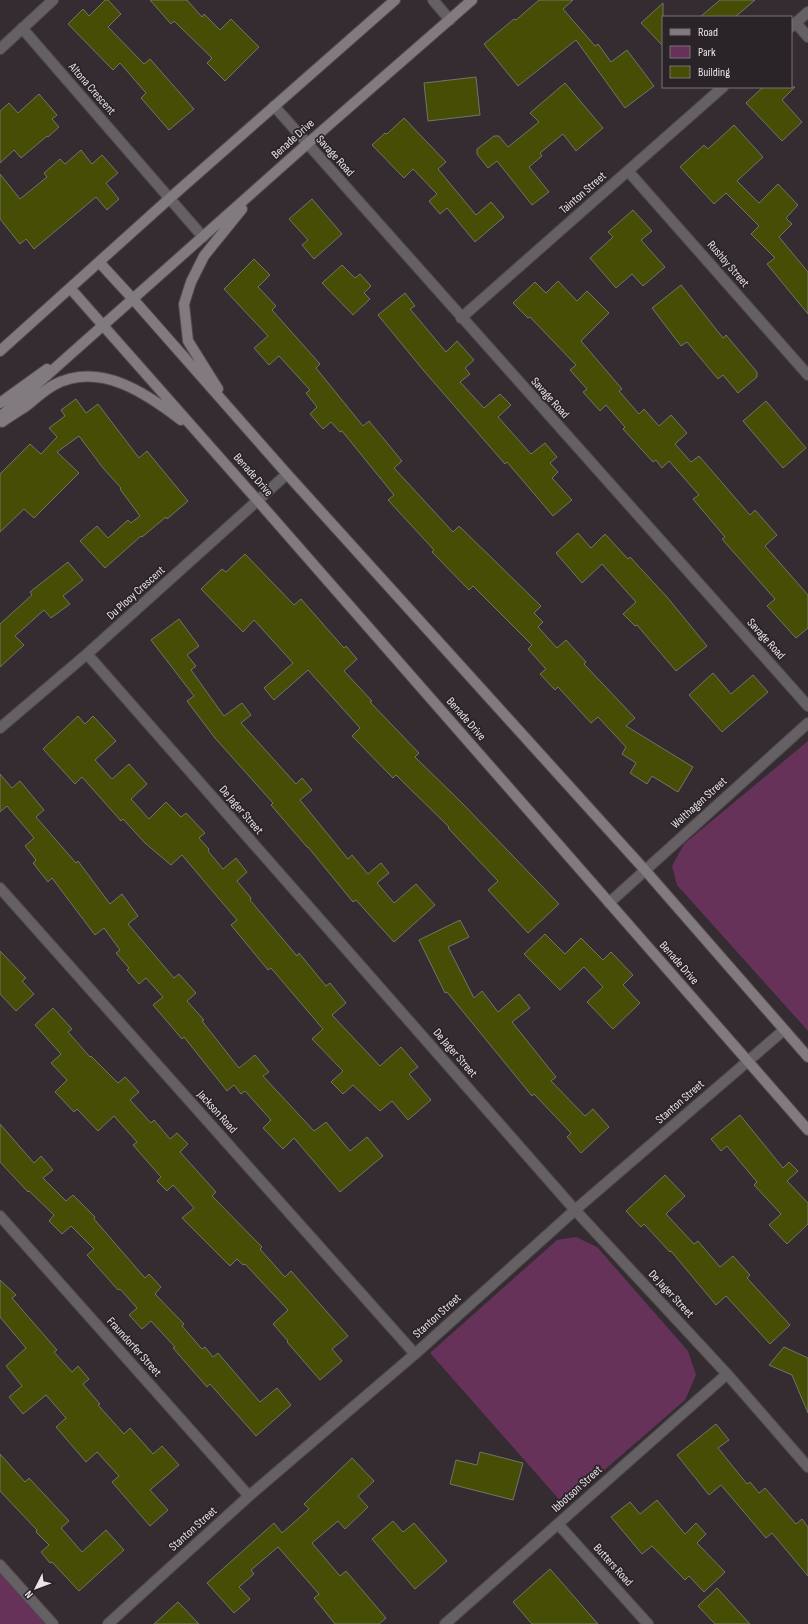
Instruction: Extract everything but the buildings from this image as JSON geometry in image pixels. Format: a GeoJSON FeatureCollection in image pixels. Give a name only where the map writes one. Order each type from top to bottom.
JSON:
{"type":"FeatureCollection","features":[{"type":"Feature","properties":{"kind":"street"},"geometry":{"type":"LineString","coordinates":[[0,49],[53,0]]}},
{"type":"Feature","properties":{"kind":"street"},"geometry":{"type":"LineString","coordinates":[[0,351],[170,198],[395,0]]}},
{"type":"Feature","properties":{"kind":"street"},"geometry":{"type":"LineString","coordinates":[[433,0],[450,20]]}},
{"type":"Feature","properties":{"kind":"street","name":"Benade Drive"},"geometry":{"type":"LineString","coordinates":[[0,417],[307,144],[472,0]]}},
{"type":"Feature","properties":{"kind":"street"},"geometry":{"type":"LineString","coordinates":[[808,12],[793,25],[808,36]]}},
{"type":"Feature","properties":{"kind":"street","name":"Altona Crescent"},"geometry":{"type":"LineString","coordinates":[[22,28],[203,237]]}},
{"type":"Feature","properties":{"kind":"street","name":"Tainton Street"},"geometry":{"type":"LineString","coordinates":[[461,318],[722,88]]}},
{"type":"Feature","properties":{"kind":"street","name":"Savage Road"},"geometry":{"type":"LineString","coordinates":[[274,106],[461,318],[808,706]]}},
{"type":"Feature","properties":{"kind":"street","name":"Rushby Street"},"geometry":{"type":"LineString","coordinates":[[628,171],[808,375]]}},
{"type":"Feature","properties":{"kind":"street"},"geometry":{"type":"LineString","coordinates":[[237,418],[188,341],[184,304],[191,282],[204,256],[262,185]]}},
{"type":"Feature","properties":{"kind":"street"},"geometry":{"type":"LineString","coordinates":[[99,262],[287,474],[644,869],[808,1057]]}},
{"type":"Feature","properties":{"kind":"street","name":"Benade Drive"},"geometry":{"type":"LineString","coordinates":[[70,288],[808,1130]]}},
{"type":"Feature","properties":{"kind":"street"},"geometry":{"type":"LineString","coordinates":[[0,403],[37,375],[72,353]]}},
{"type":"Feature","properties":{"kind":"street"},"geometry":{"type":"LineString","coordinates":[[0,423],[24,408],[53,386],[67,380],[93,377],[116,381],[150,397],[198,433]]}},
{"type":"Feature","properties":{"kind":"street","name":"Du Plooy Crescent"},"geometry":{"type":"LineString","coordinates":[[0,728],[87,654],[287,474]]}},
{"type":"Feature","properties":{"kind":"street","name":"De Jager Street"},"geometry":{"type":"LineString","coordinates":[[87,654],[576,1210],[727,1374],[808,1467]]}},
{"type":"Feature","properties":{"kind":"street","name":"Welthagen Street"},"geometry":{"type":"LineString","coordinates":[[609,903],[644,869],[808,723]]}},
{"type":"Feature","properties":{"kind":"street","name":"Jackson Road"},"geometry":{"type":"LineString","coordinates":[[0,888],[415,1354]]}},
{"type":"Feature","properties":{"kind":"street","name":"Stanton Street"},"geometry":{"type":"LineString","coordinates":[[108,1624],[248,1496],[415,1354],[576,1210],[784,1030]]}},
{"type":"Feature","properties":{"kind":"street","name":"Fraundorfer Street"},"geometry":{"type":"LineString","coordinates":[[0,1216],[248,1496]]}},
{"type":"Feature","properties":{"kind":"street","name":"Ibbotson Street"},"geometry":{"type":"LineString","coordinates":[[445,1624],[727,1374]]}},
{"type":"Feature","properties":{"kind":"street","name":"Butters Road"},"geometry":{"type":"LineString","coordinates":[[558,1524],[648,1624]]}},
{"type":"Feature","properties":{"kind":"street"},"geometry":{"type":"LineString","coordinates":[[0,1565],[53,1624]]}},
{"type":"Feature","properties":{"kind":"green space"},"geometry":{"type":"Polygon","coordinates":[[[808,741],[808,1031],[677,885],[672,866],[684,844],[808,741]]]}},
{"type":"Feature","properties":{"kind":"green space"},"geometry":{"type":"Polygon","coordinates":[[[576,1237],[597,1247],[688,1351],[696,1375],[685,1400],[564,1505],[430,1353],[557,1240],[576,1237]]]}},
{"type":"Feature","properties":{"kind":"green space"},"geometry":{"type":"Polygon","coordinates":[[[0,1573],[46,1624],[0,1624],[0,1573]]]}}]}
